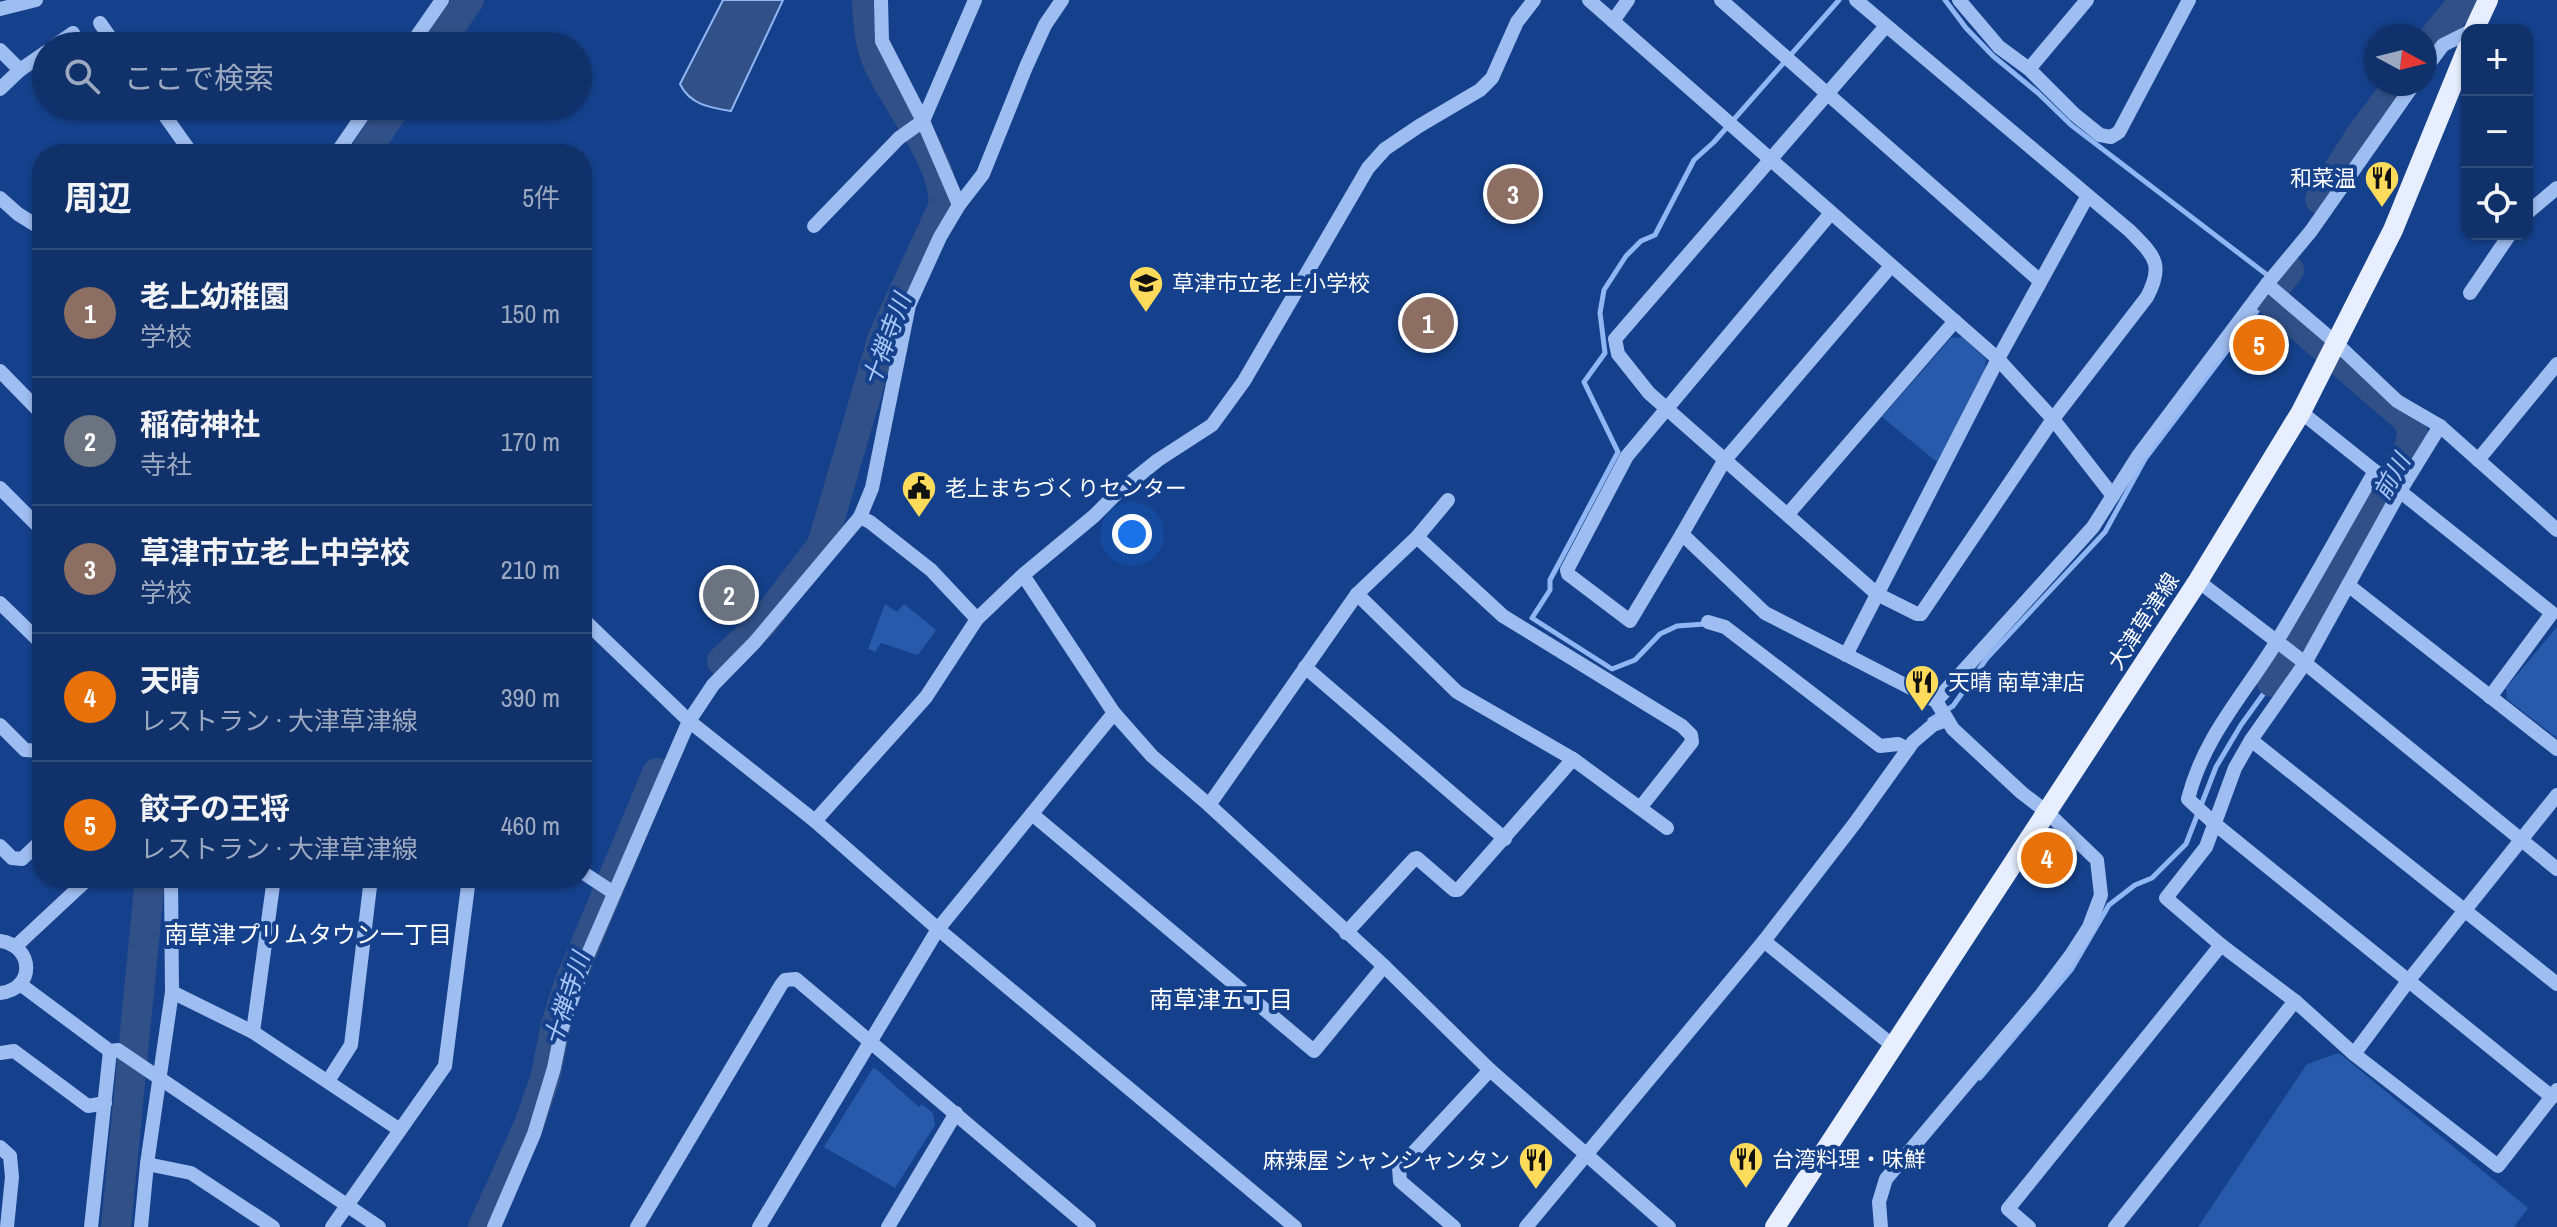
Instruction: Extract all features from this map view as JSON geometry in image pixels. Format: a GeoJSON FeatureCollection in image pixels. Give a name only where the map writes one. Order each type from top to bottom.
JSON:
{"type":"FeatureCollection","features":[{"type":"Feature","properties":{"kind":"main road"},"geometry":{"type":"LineString","coordinates":[[2475,24],[2488,0]]}},
{"type":"Feature","properties":{"kind":"main road","name":"大津草津線"},"geometry":{"type":"LineString","coordinates":[[1775,1227],[2198,581],[2301,412],[2393,230],[2461,64]]}},
{"type":"Feature","properties":{"kind":"street"},"geometry":{"type":"LineString","coordinates":[[0,9],[36,0]]}},
{"type":"Feature","properties":{"kind":"street"},"geometry":{"type":"LineString","coordinates":[[420,32],[442,0]]}},
{"type":"Feature","properties":{"kind":"street"},"geometry":{"type":"LineString","coordinates":[[881,0],[882,41],[917,125],[959,205]]}},
{"type":"Feature","properties":{"kind":"street"},"geometry":{"type":"LineString","coordinates":[[814,226],[899,138],[917,125],[975,0]]}},
{"type":"Feature","properties":{"kind":"street"},"geometry":{"type":"LineString","coordinates":[[494,1227],[534,1134],[554,1068],[562,1028],[614,893],[689,721],[713,685],[755,642],[860,517],[872,488],[909,305],[940,237],[983,174],[1045,25],[1062,0]]}},
{"type":"Feature","properties":{"kind":"street"},"geometry":{"type":"LineString","coordinates":[[815,821],[926,697],[977,619],[1023,575],[1158,460],[1212,425],[1244,381],[1368,168],[1385,149],[1480,90],[1492,78],[1517,22],[1534,0]]}},
{"type":"Feature","properties":{"kind":"street"},"geometry":{"type":"LineString","coordinates":[[1589,0],[1998,359],[2053,419],[2113,496]]}},
{"type":"Feature","properties":{"kind":"street"},"geometry":{"type":"LineString","coordinates":[[1613,21],[1628,0]]}},
{"type":"Feature","properties":{"kind":"street"},"geometry":{"type":"LineString","coordinates":[[1721,0],[2040,281]]}},
{"type":"Feature","properties":{"kind":"street"},"geometry":{"type":"LineString","coordinates":[[1856,0],[2130,231],[2151,252],[2157,270],[2155,283],[2147,297],[2053,419],[1921,614],[1877,594],[1724,461],[1649,393],[1618,354],[1615,339],[1886,26]]}},
{"type":"Feature","properties":{"kind":"street"},"geometry":{"type":"LineString","coordinates":[[2029,69],[2087,0]]}},
{"type":"Feature","properties":{"kind":"street"},"geometry":{"type":"LineString","coordinates":[[1966,3],[1999,47],[2029,69],[2100,135],[2111,137],[2119,132],[2189,0]]}},
{"type":"Feature","properties":{"kind":"street"},"geometry":{"type":"LineString","coordinates":[[100,23],[106,32]]}},
{"type":"Feature","properties":{"kind":"street"},"geometry":{"type":"LineString","coordinates":[[2437,53],[2443,45],[2461,36]]}},
{"type":"Feature","properties":{"kind":"street"},"geometry":{"type":"LineString","coordinates":[[0,50],[20,70]]}},
{"type":"Feature","properties":{"kind":"street"},"geometry":{"type":"LineString","coordinates":[[0,89],[32,62]]}},
{"type":"Feature","properties":{"kind":"street"},"geometry":{"type":"LineString","coordinates":[[1936,701],[2093,527],[2138,456],[2267,284],[2311,231],[2406,96]]}},
{"type":"Feature","properties":{"kind":"street"},"geometry":{"type":"LineString","coordinates":[[168,120],[185,144]]}},
{"type":"Feature","properties":{"kind":"street"},"geometry":{"type":"LineString","coordinates":[[343,144],[359,120]]}},
{"type":"Feature","properties":{"kind":"street"},"geometry":{"type":"LineString","coordinates":[[2533,208],[2557,188]]}},
{"type":"Feature","properties":{"kind":"street"},"geometry":{"type":"LineString","coordinates":[[1846,655],[1998,359],[2087,197]]}},
{"type":"Feature","properties":{"kind":"street"},"geometry":{"type":"LineString","coordinates":[[0,198],[32,223]]}},
{"type":"Feature","properties":{"kind":"street"},"geometry":{"type":"LineString","coordinates":[[1831,213],[1627,456],[1567,570],[1568,574],[1630,621],[1724,461],[1891,266]]}},
{"type":"Feature","properties":{"kind":"street"},"geometry":{"type":"LineString","coordinates":[[2470,293],[2506,240]]}},
{"type":"Feature","properties":{"kind":"street"},"geometry":{"type":"LineString","coordinates":[[2267,284],[2397,401],[2440,426],[2557,530]]}},
{"type":"Feature","properties":{"kind":"street"},"geometry":{"type":"LineString","coordinates":[[1788,514],[1955,321]]}},
{"type":"Feature","properties":{"kind":"street"},"geometry":{"type":"LineString","coordinates":[[2478,460],[2557,364]]}},
{"type":"Feature","properties":{"kind":"street"},"geometry":{"type":"LineString","coordinates":[[0,371],[32,404]]}},
{"type":"Feature","properties":{"kind":"street"},"geometry":{"type":"LineString","coordinates":[[2301,412],[2552,613],[2490,697]]}},
{"type":"Feature","properties":{"kind":"street"},"geometry":{"type":"LineString","coordinates":[[2378,474],[2276,642],[2216,732],[2195,770],[2188,799],[2215,824],[2409,980],[2554,1093],[2498,1166],[2354,1054],[2295,1001],[2221,945],[2166,898],[2206,847],[2215,824],[2235,768],[2305,663],[2398,489],[2440,426]]}},
{"type":"Feature","properties":{"kind":"street"},"geometry":{"type":"LineString","coordinates":[[0,488],[32,520]]}},
{"type":"Feature","properties":{"kind":"street"},"geometry":{"type":"LineString","coordinates":[[1209,805],[1357,594],[1417,537],[1448,500]]}},
{"type":"Feature","properties":{"kind":"street"},"geometry":{"type":"LineString","coordinates":[[860,517],[931,570],[977,619]]}},
{"type":"Feature","properties":{"kind":"street"},"geometry":{"type":"LineString","coordinates":[[1682,534],[1765,613],[1936,701],[1953,729],[2097,860],[2101,895],[2096,911],[2071,955],[1886,1179],[1879,1202],[1881,1227]]}},
{"type":"Feature","properties":{"kind":"street"},"geometry":{"type":"LineString","coordinates":[[1417,537],[1503,616],[1682,726],[1691,735],[1692,742],[1640,808]]}},
{"type":"Feature","properties":{"kind":"street"},"geometry":{"type":"LineString","coordinates":[[1023,575],[1114,713],[1152,756],[1384,966],[1490,1070],[1669,1227]]}},
{"type":"Feature","properties":{"kind":"street"},"geometry":{"type":"LineString","coordinates":[[2198,581],[2305,663],[2557,869]]}},
{"type":"Feature","properties":{"kind":"street"},"geometry":{"type":"LineString","coordinates":[[2348,585],[2557,749]]}},
{"type":"Feature","properties":{"kind":"street"},"geometry":{"type":"LineString","coordinates":[[1357,594],[1457,692],[1573,759],[1667,828]]}},
{"type":"Feature","properties":{"kind":"street"},"geometry":{"type":"LineString","coordinates":[[0,603],[32,634]]}},
{"type":"Feature","properties":{"kind":"street"},"geometry":{"type":"LineString","coordinates":[[1708,622],[1725,627],[1880,746],[1898,744],[1908,749]]}},
{"type":"Feature","properties":{"kind":"street"},"geometry":{"type":"LineString","coordinates":[[592,628],[689,721],[815,821],[938,929],[1295,1227]]}},
{"type":"Feature","properties":{"kind":"street"},"geometry":{"type":"LineString","coordinates":[[1305,667],[1505,839]]}},
{"type":"Feature","properties":{"kind":"street"},"geometry":{"type":"LineString","coordinates":[[759,1227],[938,929],[1114,713]]}},
{"type":"Feature","properties":{"kind":"street"},"geometry":{"type":"LineString","coordinates":[[1526,1227],[1764,941],[1908,749],[1933,725],[1947,720]]}},
{"type":"Feature","properties":{"kind":"street"},"geometry":{"type":"LineString","coordinates":[[0,725],[25,750],[32,750]]}},
{"type":"Feature","properties":{"kind":"street"},"geometry":{"type":"LineString","coordinates":[[2251,740],[2557,984]]}},
{"type":"Feature","properties":{"kind":"street"},"geometry":{"type":"LineString","coordinates":[[1346,933],[1414,859],[1417,858],[1454,890],[1458,890],[1573,759]]}},
{"type":"Feature","properties":{"kind":"street"},"geometry":{"type":"LineString","coordinates":[[2354,1054],[2520,838],[2557,795]]}},
{"type":"Feature","properties":{"kind":"street"},"geometry":{"type":"LineString","coordinates":[[1032,814],[1314,1051],[1384,966]]}},
{"type":"Feature","properties":{"kind":"street"},"geometry":{"type":"LineString","coordinates":[[0,846],[12,858],[22,859],[32,850]]}},
{"type":"Feature","properties":{"kind":"street"},"geometry":{"type":"LineString","coordinates":[[592,880],[614,893]]}},
{"type":"Feature","properties":{"kind":"street"},"geometry":{"type":"LineString","coordinates":[[16,946],[78,888]]}},
{"type":"Feature","properties":{"kind":"street"},"geometry":{"type":"LineString","coordinates":[[141,1227],[172,992],[171,888]]}},
{"type":"Feature","properties":{"kind":"street"},"geometry":{"type":"LineString","coordinates":[[253,1032],[273,888]]}},
{"type":"Feature","properties":{"kind":"street"},"geometry":{"type":"LineString","coordinates":[[328,1081],[351,1045],[370,888]]}},
{"type":"Feature","properties":{"kind":"street"},"geometry":{"type":"LineString","coordinates":[[332,1227],[445,1066],[468,888]]}},
{"type":"Feature","properties":{"kind":"street"},"geometry":{"type":"LineString","coordinates":[[0,941],[16,946],[25,960],[26,969],[20,984],[0,993]]}},
{"type":"Feature","properties":{"kind":"street"},"geometry":{"type":"LineString","coordinates":[[1764,941],[1892,1045]]}},
{"type":"Feature","properties":{"kind":"street"},"geometry":{"type":"LineString","coordinates":[[2029,1227],[2008,1209],[2221,945]]}},
{"type":"Feature","properties":{"kind":"street"},"geometry":{"type":"LineString","coordinates":[[637,1227],[785,980],[796,979],[1089,1227]]}},
{"type":"Feature","properties":{"kind":"street"},"geometry":{"type":"LineString","coordinates":[[20,984],[379,1227]]}},
{"type":"Feature","properties":{"kind":"street"},"geometry":{"type":"LineString","coordinates":[[172,992],[253,1032],[400,1130]]}},
{"type":"Feature","properties":{"kind":"street"},"geometry":{"type":"LineString","coordinates":[[2115,1227],[2295,1001]]}},
{"type":"Feature","properties":{"kind":"street"},"geometry":{"type":"LineString","coordinates":[[91,1227],[114,1050]]}},
{"type":"Feature","properties":{"kind":"street"},"geometry":{"type":"LineString","coordinates":[[0,1053],[14,1051],[88,1106],[105,1103]]}},
{"type":"Feature","properties":{"kind":"street"},"geometry":{"type":"LineString","coordinates":[[1454,1227],[1400,1181],[1399,1168],[1490,1070]]}},
{"type":"Feature","properties":{"kind":"street"},"geometry":{"type":"LineString","coordinates":[[888,1227],[956,1113]]}},
{"type":"Feature","properties":{"kind":"street"},"geometry":{"type":"LineString","coordinates":[[0,1147],[10,1156],[12,1177],[7,1227]]}},
{"type":"Feature","properties":{"kind":"street"},"geometry":{"type":"LineString","coordinates":[[147,1164],[191,1173],[273,1227]]}},
{"type":"Feature","properties":{"kind":"shaded area"},"geometry":{"type":"Polygon","coordinates":[[[723,0],[783,0],[731,111],[695,101],[680,84],[723,0]]]}},
{"type":"Feature","properties":{"kind":"shaded area"},"geometry":{"type":"Polygon","coordinates":[[[1962,337],[1986,359],[1984,375],[1937,462],[1882,417],[1951,338],[1962,337]]]}},
{"type":"Feature","properties":{"kind":"shaded area"},"geometry":{"type":"Polygon","coordinates":[[[885,604],[897,612],[904,604],[936,630],[918,655],[881,643],[875,652],[868,649],[885,604]]]}},
{"type":"Feature","properties":{"kind":"shaded area"},"geometry":{"type":"Polygon","coordinates":[[[2557,627],[2557,738],[2507,699],[2506,688],[2557,627]]]}},
{"type":"Feature","properties":{"kind":"shaded area"},"geometry":{"type":"Polygon","coordinates":[[[2339,1053],[2528,1208],[2514,1227],[2198,1227],[2307,1064],[2339,1053]]]}},
{"type":"Feature","properties":{"kind":"shaded area"},"geometry":{"type":"Polygon","coordinates":[[[873,1068],[919,1107],[922,1104],[933,1113],[935,1125],[895,1188],[824,1147],[873,1068]]]}},
{"type":"Feature","properties":{"kind":"waterway","name":"十禅寺川"},"geometry":{"type":"LineString","coordinates":[[446,32],[469,0]]}},
{"type":"Feature","properties":{"kind":"waterway","name":"十禅寺川"},"geometry":{"type":"LineString","coordinates":[[722,661],[762,624],[822,545],[883,337],[943,207],[943,190],[938,172],[877,61],[868,24],[867,0]]}},
{"type":"Feature","properties":{"kind":"waterway"},"geometry":{"type":"LineString","coordinates":[[1705,624],[1677,626],[1660,634],[1635,660],[1612,669],[1532,618],[1550,590],[1550,580],[1618,452],[1584,382],[1605,353],[1600,313],[1604,290],[1626,256],[1641,241],[1655,235],[1694,160],[1714,142],[1839,0]]}},
{"type":"Feature","properties":{"kind":"waterway"},"geometry":{"type":"LineString","coordinates":[[1945,0],[1993,56],[2071,125],[2279,284]]}},
{"type":"Feature","properties":{"kind":"waterway","name":"前川"},"geometry":{"type":"LineString","coordinates":[[2437,34],[2462,3]]}},
{"type":"Feature","properties":{"kind":"waterway","name":"前川"},"geometry":{"type":"LineString","coordinates":[[2320,199],[2390,96]]}},
{"type":"Feature","properties":{"kind":"waterway","name":"十禅寺川"},"geometry":{"type":"LineString","coordinates":[[371,144],[387,120]]}},
{"type":"Feature","properties":{"kind":"waterway","name":"前川"},"geometry":{"type":"LineString","coordinates":[[2272,682],[2408,451],[2413,434],[2408,420],[2267,298],[2289,270]]}},
{"type":"Feature","properties":{"kind":"waterway"},"geometry":{"type":"LineString","coordinates":[[1930,720],[1953,706],[1987,658],[2105,532],[2145,459],[2267,298]]}},
{"type":"Feature","properties":{"kind":"waterway"},"geometry":{"type":"LineString","coordinates":[[1980,1078],[2071,970],[2109,905],[2135,885],[2152,878],[2186,844],[2216,767],[2272,682]]}},
{"type":"Feature","properties":{"kind":"waterway","name":"十禅寺川"},"geometry":{"type":"LineString","coordinates":[[483,1227],[529,1125],[545,1079],[556,1024],[569,984],[657,773]]}},
{"type":"Feature","properties":{"kind":"waterway","name":"十禅寺川"},"geometry":{"type":"LineString","coordinates":[[116,1227],[149,888]]}},
{"type":"Feature","properties":{"kind":"place","name":"草津市立老上中学校"},"geometry":{"type":"Point","coordinates":[1513,194]}},
{"type":"Feature","properties":{"kind":"place","name":"和菜温"},"geometry":{"type":"Point","coordinates":[2382,209]}},
{"type":"Feature","properties":{"kind":"place","name":"草津市立老上小学校"},"geometry":{"type":"Point","coordinates":[1146,314]}},
{"type":"Feature","properties":{"kind":"place","name":"老上幼稚園"},"geometry":{"type":"Point","coordinates":[1428,323]}},
{"type":"Feature","properties":{"kind":"place","name":"餃子の王将"},"geometry":{"type":"Point","coordinates":[2259,345]}},
{"type":"Feature","properties":{"kind":"place","name":"老上まちづくりセンター"},"geometry":{"type":"Point","coordinates":[919,519]}},
{"type":"Feature","properties":{"kind":"place","name":"稲荷神社"},"geometry":{"type":"Point","coordinates":[729,595]}},
{"type":"Feature","properties":{"kind":"place","name":"天晴 南草津店"},"geometry":{"type":"Point","coordinates":[1922,713]}},
{"type":"Feature","properties":{"kind":"place","name":"天晴"},"geometry":{"type":"Point","coordinates":[2047,858]}},
{"type":"Feature","properties":{"kind":"place","name":"台湾料理・味鮮"},"geometry":{"type":"Point","coordinates":[1746,1190]}},
{"type":"Feature","properties":{"kind":"place","name":"麻辣屋 シャンシャンタン"},"geometry":{"type":"Point","coordinates":[1536,1191]}},
{"type":"Feature","properties":{"kind":"district","name":"南草津プリムタウン一丁目"},"geometry":{"type":"Point","coordinates":[308,935]}},
{"type":"Feature","properties":{"kind":"district","name":"南草津五丁目"},"geometry":{"type":"Point","coordinates":[1221,1000]}}]}
